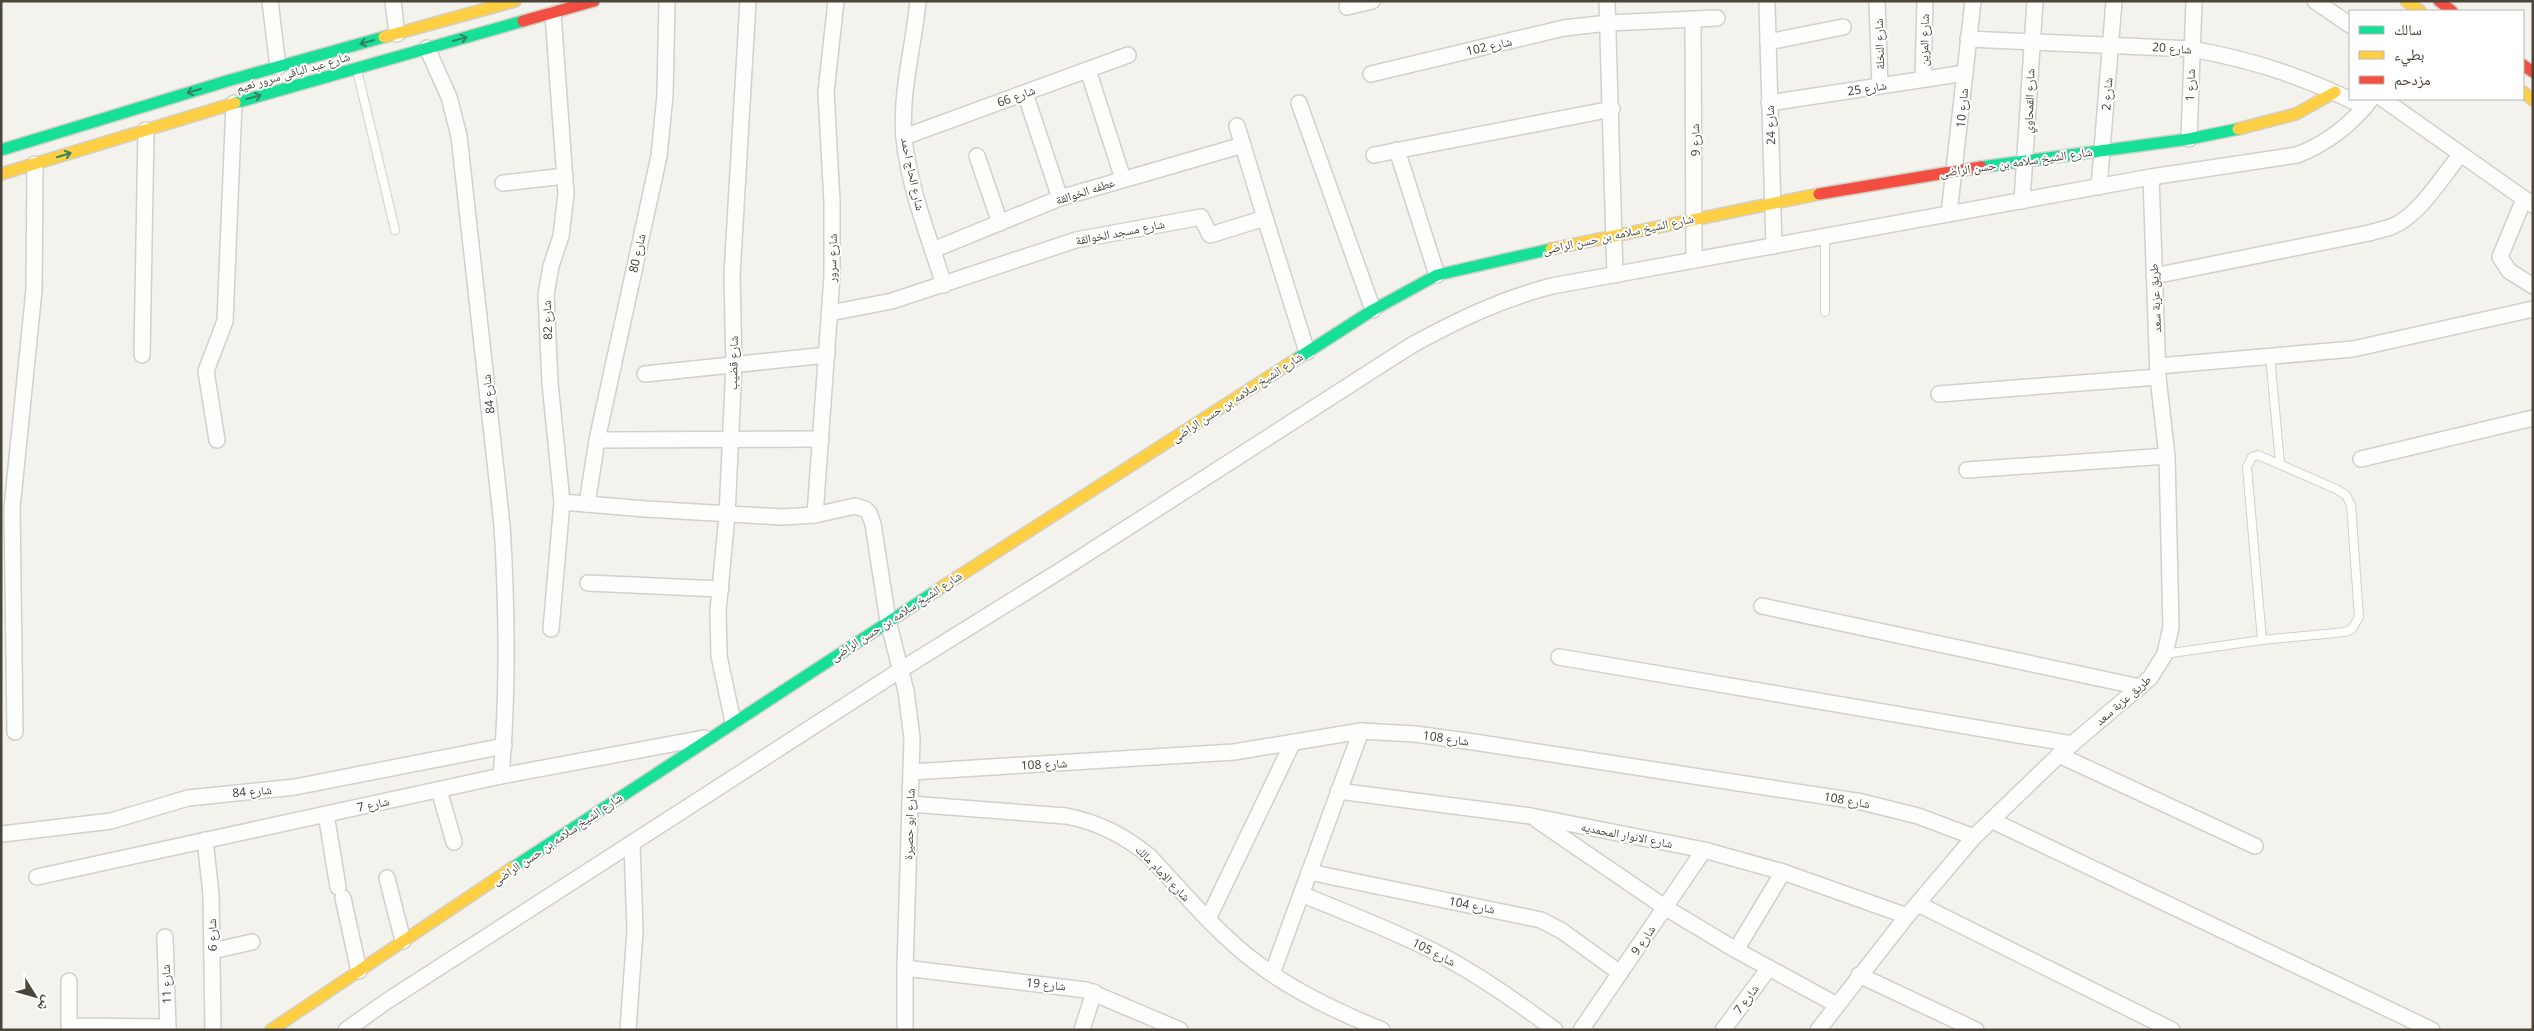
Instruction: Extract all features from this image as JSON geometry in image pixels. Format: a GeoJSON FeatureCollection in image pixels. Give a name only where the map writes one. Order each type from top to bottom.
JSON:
{"type":"FeatureCollection","features":[{"type":"Feature","properties":{"kind":"street"},"geometry":{"type":"LineString","coordinates":[[270,1],[278,67]]}},
{"type":"Feature","properties":{"kind":"street"},"geometry":{"type":"LineString","coordinates":[[393,1],[398,34]]}},
{"type":"Feature","properties":{"kind":"street","name":"شارع عبد الباقى سرور نعيم"},"geometry":{"type":"LineString","coordinates":[[1,150],[278,67],[515,1]]}},
{"type":"Feature","properties":{"kind":"street","name":"شارع عبد الباقى سرور نعيم"},"geometry":{"type":"LineString","coordinates":[[1,174],[234,103],[594,1]]}},
{"type":"Feature","properties":{"kind":"street","name":"شارع 80"},"geometry":{"type":"LineString","coordinates":[[587,504],[597,440],[659,156],[665,95],[667,1]]}},
{"type":"Feature","properties":{"kind":"street","name":"شارع قضيب"},"geometry":{"type":"LineString","coordinates":[[733,722],[719,656],[718,611],[727,515],[731,440],[734,364],[732,274],[748,1]]}},
{"type":"Feature","properties":{"kind":"street","name":"شارع سرور"},"geometry":{"type":"LineString","coordinates":[[815,515],[830,313],[833,239],[826,92],[836,1]]}},
{"type":"Feature","properties":{"kind":"street","name":"شارع الحاج احمد"},"geometry":{"type":"LineString","coordinates":[[918,1],[906,96],[904,137],[916,196],[944,285]]}},
{"type":"Feature","properties":{"kind":"street"},"geometry":{"type":"LineString","coordinates":[[1347,7],[1372,1]]}},
{"type":"Feature","properties":{"kind":"street"},"geometry":{"type":"LineString","coordinates":[[1607,1],[1612,109],[1615,275]]}},
{"type":"Feature","properties":{"kind":"street","name":"شارع النخلة"},"geometry":{"type":"LineString","coordinates":[[1877,1],[1880,86]]}},
{"type":"Feature","properties":{"kind":"street","name":"شارع المزين"},"geometry":{"type":"LineString","coordinates":[[1923,80],[1924,1]]}},
{"type":"Feature","properties":{"kind":"street","name":"شارع 10"},"geometry":{"type":"LineString","coordinates":[[1949,214],[1956,170],[1973,1]]}},
{"type":"Feature","properties":{"kind":"street","name":"شارع القمحاوي"},"geometry":{"type":"LineString","coordinates":[[2022,200],[2026,160],[2031,42],[2036,1]]}},
{"type":"Feature","properties":{"kind":"street","name":"شارع 2"},"geometry":{"type":"LineString","coordinates":[[2099,187],[2114,1]]}},
{"type":"Feature","properties":{"kind":"street","name":"شارع 1"},"geometry":{"type":"LineString","coordinates":[[2189,139],[2194,1]]}},
{"type":"Feature","properties":{"kind":"street"},"geometry":{"type":"LineString","coordinates":[[2315,1],[2349,24]]}},
{"type":"Feature","properties":{"kind":"street"},"geometry":{"type":"LineString","coordinates":[[2406,1],[2419,10]]}},
{"type":"Feature","properties":{"kind":"street"},"geometry":{"type":"LineString","coordinates":[[2439,1],[2451,10]]}},
{"type":"Feature","properties":{"kind":"street","name":"شارع 24"},"geometry":{"type":"LineString","coordinates":[[1767,5],[1774,246]]}},
{"type":"Feature","properties":{"kind":"street","name":"شارع 82"},"geometry":{"type":"LineString","coordinates":[[551,629],[562,502],[546,309],[548,281],[565,216],[565,176],[553,14]]}},
{"type":"Feature","properties":{"kind":"street","name":"شارع 102"},"geometry":{"type":"LineString","coordinates":[[1370,74],[1564,28],[1608,23],[1716,18]]}},
{"type":"Feature","properties":{"kind":"street","name":"شارع 9"},"geometry":{"type":"LineString","coordinates":[[1693,20],[1696,218],[1694,260]]}},
{"type":"Feature","properties":{"kind":"street"},"geometry":{"type":"LineString","coordinates":[[1768,42],[1843,27]]}},
{"type":"Feature","properties":{"kind":"street","name":"شارع 20"},"geometry":{"type":"LineString","coordinates":[[1968,39],[2191,49],[2243,59],[2279,69],[2349,97]]}},
{"type":"Feature","properties":{"kind":"street","name":"شارع 84"},"geometry":{"type":"LineString","coordinates":[[427,48],[449,97],[459,136],[498,488],[505,579],[504,746],[501,776]]}},
{"type":"Feature","properties":{"kind":"street"},"geometry":{"type":"LineString","coordinates":[[321,55],[326,77]]}},
{"type":"Feature","properties":{"kind":"street","name":"شارع 66"},"geometry":{"type":"LineString","coordinates":[[904,137],[1128,56]]}},
{"type":"Feature","properties":{"kind":"street"},"geometry":{"type":"LineString","coordinates":[[1088,70],[1122,179]]}},
{"type":"Feature","properties":{"kind":"street","name":"شارع 25"},"geometry":{"type":"LineString","coordinates":[[1770,103],[1965,73]]}},
{"type":"Feature","properties":{"kind":"street","name":"شارع الشيخ سلامه بن حسن الراضى"},"geometry":{"type":"LineString","coordinates":[[271,1030],[888,621],[1373,310],[1437,275],[1614,234],[1774,202],[1956,170],[2189,139],[2275,121],[2296,114],[2335,92]]}},
{"type":"Feature","properties":{"kind":"street"},"geometry":{"type":"LineString","coordinates":[[1025,93],[1060,198]]}},
{"type":"Feature","properties":{"kind":"street"},"geometry":{"type":"LineString","coordinates":[[2384,100],[2528,202],[2500,257],[2509,271],[2533,286]]}},
{"type":"Feature","properties":{"kind":"street"},"geometry":{"type":"LineString","coordinates":[[217,440],[206,371],[225,321],[234,103]]}},
{"type":"Feature","properties":{"kind":"street"},"geometry":{"type":"LineString","coordinates":[[1299,103],[1373,310]]}},
{"type":"Feature","properties":{"kind":"street"},"geometry":{"type":"LineString","coordinates":[[346,1030],[387,1001],[902,668],[1063,569],[1412,345],[1470,314],[1518,295],[1615,275],[2151,177],[2298,155],[2317,147],[2335,136],[2368,103]]}},
{"type":"Feature","properties":{"kind":"street"},"geometry":{"type":"LineString","coordinates":[[1374,155],[1612,109]]}},
{"type":"Feature","properties":{"kind":"street"},"geometry":{"type":"LineString","coordinates":[[1237,126],[1307,352]]}},
{"type":"Feature","properties":{"kind":"street"},"geometry":{"type":"LineString","coordinates":[[142,355],[146,130]]}},
{"type":"Feature","properties":{"kind":"street","name":"عطفه الخوالقة"},"geometry":{"type":"LineString","coordinates":[[933,250],[1060,198],[1242,144]]}},
{"type":"Feature","properties":{"kind":"street"},"geometry":{"type":"LineString","coordinates":[[1397,150],[1437,275]]}},
{"type":"Feature","properties":{"kind":"street"},"geometry":{"type":"LineString","coordinates":[[2154,276],[2369,233],[2392,226],[2406,218],[2422,202],[2461,154]]}},
{"type":"Feature","properties":{"kind":"street"},"geometry":{"type":"LineString","coordinates":[[976,156],[1000,223]]}},
{"type":"Feature","properties":{"kind":"street"},"geometry":{"type":"LineString","coordinates":[[15,732],[12,508],[34,290],[35,164]]}},
{"type":"Feature","properties":{"kind":"street"},"geometry":{"type":"LineString","coordinates":[[503,182],[565,176]]}},
{"type":"Feature","properties":{"kind":"street","name":"طريق عزبة سعد"},"geometry":{"type":"LineString","coordinates":[[1818,1030],[1907,916],[1974,836],[1993,821],[2059,755],[2140,687],[2159,667],[2165,654],[2171,627],[2167,456],[2158,372],[2151,177]]}},
{"type":"Feature","properties":{"kind":"street","name":"شارع مسجد الخوالقة"},"geometry":{"type":"LineString","coordinates":[[830,313],[892,301],[1034,253],[1084,239],[1201,217],[1210,235],[1265,218]]}},
{"type":"Feature","properties":{"kind":"street"},"geometry":{"type":"LineString","coordinates":[[1939,394],[2158,372],[2270,356],[2353,349],[2533,309]]}},
{"type":"Feature","properties":{"kind":"street"},"geometry":{"type":"LineString","coordinates":[[645,374],[827,355]]}},
{"type":"Feature","properties":{"kind":"street"},"geometry":{"type":"LineString","coordinates":[[2361,459],[2533,418]]}},
{"type":"Feature","properties":{"kind":"street"},"geometry":{"type":"LineString","coordinates":[[597,440],[821,439]]}},
{"type":"Feature","properties":{"kind":"street"},"geometry":{"type":"LineString","coordinates":[[1967,470],[2167,456]]}},
{"type":"Feature","properties":{"kind":"street"},"geometry":{"type":"LineString","coordinates":[[562,502],[727,515],[782,517],[815,515]]}},
{"type":"Feature","properties":{"kind":"street","name":"شارع ابو حصيرة"},"geometry":{"type":"LineString","coordinates":[[815,515],[855,506],[868,512],[873,524],[888,621],[902,668],[912,738],[905,968],[906,1030]]}},
{"type":"Feature","properties":{"kind":"street"},"geometry":{"type":"LineString","coordinates":[[588,583],[720,589]]}},
{"type":"Feature","properties":{"kind":"street"},"geometry":{"type":"LineString","coordinates":[[1762,606],[2140,687]]}},
{"type":"Feature","properties":{"kind":"street"},"geometry":{"type":"LineString","coordinates":[[1559,657],[2072,744]]}},
{"type":"Feature","properties":{"kind":"street"},"geometry":{"type":"LineString","coordinates":[[1272,974],[1361,731]]}},
{"type":"Feature","properties":{"kind":"street","name":"شارع 108"},"geometry":{"type":"LineString","coordinates":[[911,772],[1234,752],[1361,731],[1424,735],[1862,802],[1918,816],[1974,836]]}},
{"type":"Feature","properties":{"kind":"street","name":"شارع 7"},"geometry":{"type":"LineString","coordinates":[[37,877],[501,776],[711,737]]}},
{"type":"Feature","properties":{"kind":"street"},"geometry":{"type":"LineString","coordinates":[[1208,919],[1294,742]]}},
{"type":"Feature","properties":{"kind":"street","name":"شارع 84"},"geometry":{"type":"LineString","coordinates":[[2,834],[111,821],[188,798],[295,787],[504,746]]}},
{"type":"Feature","properties":{"kind":"street"},"geometry":{"type":"LineString","coordinates":[[2059,755],[2255,846]]}},
{"type":"Feature","properties":{"kind":"street"},"geometry":{"type":"LineString","coordinates":[[439,790],[454,842]]}},
{"type":"Feature","properties":{"kind":"street","name":"شارع الانوار المحمديه"},"geometry":{"type":"LineString","coordinates":[[1338,791],[1531,816],[1704,850],[1783,872],[1907,916]]}},
{"type":"Feature","properties":{"kind":"street","name":"شارع الإمام مالك"},"geometry":{"type":"LineString","coordinates":[[910,804],[1066,816],[1097,823],[1124,836],[1143,850],[1238,948],[1272,974],[1325,1004],[1382,1030]]}},
{"type":"Feature","properties":{"kind":"street"},"geometry":{"type":"LineString","coordinates":[[326,814],[358,971]]}},
{"type":"Feature","properties":{"kind":"street"},"geometry":{"type":"LineString","coordinates":[[1531,816],[1666,908],[1736,950],[1837,1005]]}},
{"type":"Feature","properties":{"kind":"street"},"geometry":{"type":"LineString","coordinates":[[1993,821],[2432,1030]]}},
{"type":"Feature","properties":{"kind":"street","name":"شارع 6"},"geometry":{"type":"LineString","coordinates":[[205,840],[211,894],[213,1030]]}},
{"type":"Feature","properties":{"kind":"street"},"geometry":{"type":"LineString","coordinates":[[628,1030],[635,930],[632,843]]}},
{"type":"Feature","properties":{"kind":"street","name":"شارع 9"},"geometry":{"type":"LineString","coordinates":[[1581,1030],[1704,850]]}},
{"type":"Feature","properties":{"kind":"street","name":"شارع 104"},"geometry":{"type":"LineString","coordinates":[[1309,872],[1541,920],[1562,931],[1620,973]]}},
{"type":"Feature","properties":{"kind":"street"},"geometry":{"type":"LineString","coordinates":[[1736,950],[1783,872]]}},
{"type":"Feature","properties":{"kind":"street"},"geometry":{"type":"LineString","coordinates":[[387,878],[403,941]]}},
{"type":"Feature","properties":{"kind":"street","name":"شارع 105"},"geometry":{"type":"LineString","coordinates":[[1301,894],[1387,929],[1438,953],[1486,981],[1555,1030]]}},
{"type":"Feature","properties":{"kind":"street"},"geometry":{"type":"LineString","coordinates":[[1918,904],[2172,1030]]}},
{"type":"Feature","properties":{"kind":"street","name":"شارع 11"},"geometry":{"type":"LineString","coordinates":[[165,937],[168,1028]]}},
{"type":"Feature","properties":{"kind":"street"},"geometry":{"type":"LineString","coordinates":[[212,951],[252,942]]}},
{"type":"Feature","properties":{"kind":"street","name":"شارع 19"},"geometry":{"type":"LineString","coordinates":[[905,968],[1074,987],[1094,992],[1161,1026],[1180,1030]]}},
{"type":"Feature","properties":{"kind":"street","name":"شارع 7"},"geometry":{"type":"LineString","coordinates":[[1723,1030],[1769,968]]}},
{"type":"Feature","properties":{"kind":"street"},"geometry":{"type":"LineString","coordinates":[[1859,976],[1976,1030]]}},
{"type":"Feature","properties":{"kind":"street"},"geometry":{"type":"LineString","coordinates":[[69,980],[70,1027],[168,1028]]}},
{"type":"Feature","properties":{"kind":"street"},"geometry":{"type":"LineString","coordinates":[[1082,1030],[1094,992]]}},
{"type":"Feature","properties":{"kind":"lane"},"geometry":{"type":"LineString","coordinates":[[357,68],[395,230]]}},
{"type":"Feature","properties":{"kind":"lane"},"geometry":{"type":"LineString","coordinates":[[1824,236],[1825,312]]}},
{"type":"Feature","properties":{"kind":"lane"},"geometry":{"type":"LineString","coordinates":[[2270,356],[2280,463]]}},
{"type":"Feature","properties":{"kind":"lane"},"geometry":{"type":"LineString","coordinates":[[2165,654],[2262,640],[2345,632],[2352,629],[2359,617],[2352,505],[2349,500],[2336,489],[2258,455],[2252,457],[2246,467],[2262,640]]}},
{"type":"Feature","properties":{"kind":"traffic: fast"},"geometry":{"type":"LineString","coordinates":[[235,103],[523,21]]}},
{"type":"Feature","properties":{"kind":"traffic: fast"},"geometry":{"type":"LineString","coordinates":[[1,150],[227,81],[384,37]]}},
{"type":"Feature","properties":{"kind":"traffic: fast"},"geometry":{"type":"LineString","coordinates":[[1981,167],[2189,139],[2238,129]]}},
{"type":"Feature","properties":{"kind":"traffic: fast"},"geometry":{"type":"LineString","coordinates":[[1295,360],[1373,310],[1437,275],[1551,249]]}},
{"type":"Feature","properties":{"kind":"traffic: fast"},"geometry":{"type":"LineString","coordinates":[[512,868],[942,587]]}},
{"type":"Feature","properties":{"kind":"traffic: slow"},"geometry":{"type":"LineString","coordinates":[[384,37],[515,1]]}},
{"type":"Feature","properties":{"kind":"traffic: slow"},"geometry":{"type":"LineString","coordinates":[[2406,1],[2419,10]]}},
{"type":"Feature","properties":{"kind":"traffic: slow"},"geometry":{"type":"LineString","coordinates":[[2238,129],[2296,114],[2335,92]]}},
{"type":"Feature","properties":{"kind":"traffic: slow"},"geometry":{"type":"LineString","coordinates":[[2524,93],[2533,100]]}},
{"type":"Feature","properties":{"kind":"traffic: slow"},"geometry":{"type":"LineString","coordinates":[[1,174],[235,103]]}},
{"type":"Feature","properties":{"kind":"traffic: slow"},"geometry":{"type":"LineString","coordinates":[[1551,249],[1819,194]]}},
{"type":"Feature","properties":{"kind":"traffic: slow"},"geometry":{"type":"LineString","coordinates":[[942,587],[1295,360]]}},
{"type":"Feature","properties":{"kind":"traffic: slow"},"geometry":{"type":"LineString","coordinates":[[271,1030],[512,868]]}},
{"type":"Feature","properties":{"kind":"traffic: jam"},"geometry":{"type":"LineString","coordinates":[[523,21],[594,1]]}},
{"type":"Feature","properties":{"kind":"traffic: jam"},"geometry":{"type":"LineString","coordinates":[[2439,1],[2451,10]]}},
{"type":"Feature","properties":{"kind":"traffic: jam"},"geometry":{"type":"LineString","coordinates":[[2524,66],[2533,72]]}},
{"type":"Feature","properties":{"kind":"traffic: jam"},"geometry":{"type":"LineString","coordinates":[[1819,194],[1981,167]]}}]}
